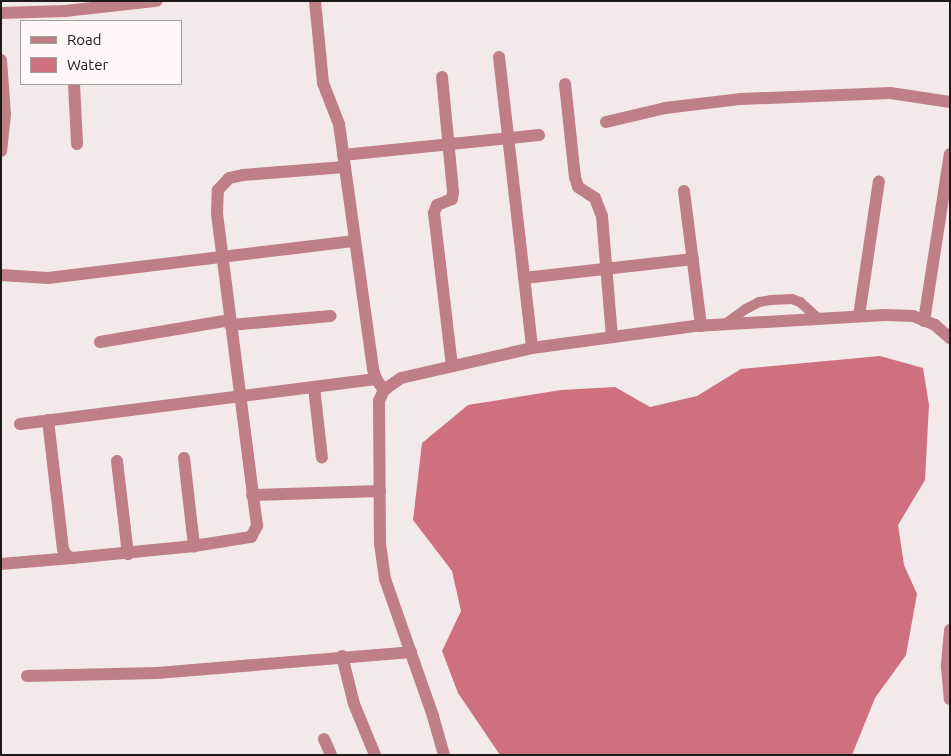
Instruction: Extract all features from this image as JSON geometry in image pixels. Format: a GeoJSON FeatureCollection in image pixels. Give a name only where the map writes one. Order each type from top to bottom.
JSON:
{"type":"FeatureCollection","features":[{"type":"Feature","properties":{"kind":"street"},"geometry":{"type":"LineString","coordinates":[[1,13],[68,11],[156,1]]}},
{"type":"Feature","properties":{"kind":"street"},"geometry":{"type":"LineString","coordinates":[[315,1],[323,83],[339,124],[376,380],[384,390]]}},
{"type":"Feature","properties":{"kind":"street"},"geometry":{"type":"LineString","coordinates":[[499,57],[532,348]]}},
{"type":"Feature","properties":{"kind":"street"},"geometry":{"type":"LineString","coordinates":[[1,60],[5,123],[1,151]]}},
{"type":"Feature","properties":{"kind":"street"},"geometry":{"type":"LineString","coordinates":[[442,77],[453,196],[452,199],[437,205],[434,213],[452,366]]}},
{"type":"Feature","properties":{"kind":"street"},"geometry":{"type":"LineString","coordinates":[[565,84],[575,177],[578,187],[595,198],[602,216],[612,337]]}},
{"type":"Feature","properties":{"kind":"street"},"geometry":{"type":"LineString","coordinates":[[74,85],[77,144]]}},
{"type":"Feature","properties":{"kind":"street"},"geometry":{"type":"LineString","coordinates":[[606,122],[665,108],[741,99],[890,93],[950,102]]}},
{"type":"Feature","properties":{"kind":"street"},"geometry":{"type":"LineString","coordinates":[[1,564],[128,554],[251,537],[257,526],[239,396],[217,202],[218,190],[229,178],[449,144],[539,135]]}},
{"type":"Feature","properties":{"kind":"street"},"geometry":{"type":"LineString","coordinates":[[924,321],[950,154]]}},
{"type":"Feature","properties":{"kind":"street"},"geometry":{"type":"LineString","coordinates":[[860,316],[879,181]]}},
{"type":"Feature","properties":{"kind":"street"},"geometry":{"type":"LineString","coordinates":[[684,191],[701,326]]}},
{"type":"Feature","properties":{"kind":"street"},"geometry":{"type":"LineString","coordinates":[[1,275],[48,278],[355,241]]}},
{"type":"Feature","properties":{"kind":"street"},"geometry":{"type":"LineString","coordinates":[[524,278],[693,259]]}},
{"type":"Feature","properties":{"kind":"street"},"geometry":{"type":"LineString","coordinates":[[100,342],[230,322],[331,316]]}},
{"type":"Feature","properties":{"kind":"street"},"geometry":{"type":"LineString","coordinates":[[444,755],[386,579],[380,544],[379,401],[384,390],[401,378],[532,348],[701,326],[860,316],[913,316],[935,325],[950,338]]}},
{"type":"Feature","properties":{"kind":"street"},"geometry":{"type":"LineString","coordinates":[[20,424],[376,380]]}},
{"type":"Feature","properties":{"kind":"street"},"geometry":{"type":"LineString","coordinates":[[314,387],[322,458]]}},
{"type":"Feature","properties":{"kind":"street"},"geometry":{"type":"LineString","coordinates":[[48,420],[64,549],[66,555],[72,558]]}},
{"type":"Feature","properties":{"kind":"street"},"geometry":{"type":"LineString","coordinates":[[184,458],[194,546]]}},
{"type":"Feature","properties":{"kind":"street"},"geometry":{"type":"LineString","coordinates":[[117,461],[128,554]]}},
{"type":"Feature","properties":{"kind":"street"},"geometry":{"type":"LineString","coordinates":[[252,495],[380,491]]}},
{"type":"Feature","properties":{"kind":"street"},"geometry":{"type":"LineString","coordinates":[[950,630],[947,666],[950,699]]}},
{"type":"Feature","properties":{"kind":"street"},"geometry":{"type":"LineString","coordinates":[[27,676],[157,673],[342,656],[411,652]]}},
{"type":"Feature","properties":{"kind":"street"},"geometry":{"type":"LineString","coordinates":[[342,656],[354,704],[375,755]]}},
{"type":"Feature","properties":{"kind":"street"},"geometry":{"type":"LineString","coordinates":[[324,739],[330,755]]}},
{"type":"Feature","properties":{"kind":"lane"},"geometry":{"type":"LineString","coordinates":[[725,324],[759,302],[771,300],[800,302],[819,319]]}},
{"type":"Feature","properties":{"kind":"water"},"geometry":{"type":"Polygon","coordinates":[[[880,356],[923,368],[929,405],[925,480],[898,525],[904,565],[917,594],[906,655],[875,698],[852,755],[500,755],[458,693],[442,651],[461,611],[452,571],[413,520],[422,443],[468,405],[561,390],[615,387],[650,407],[697,396],[741,369],[880,356]]]}}]}
